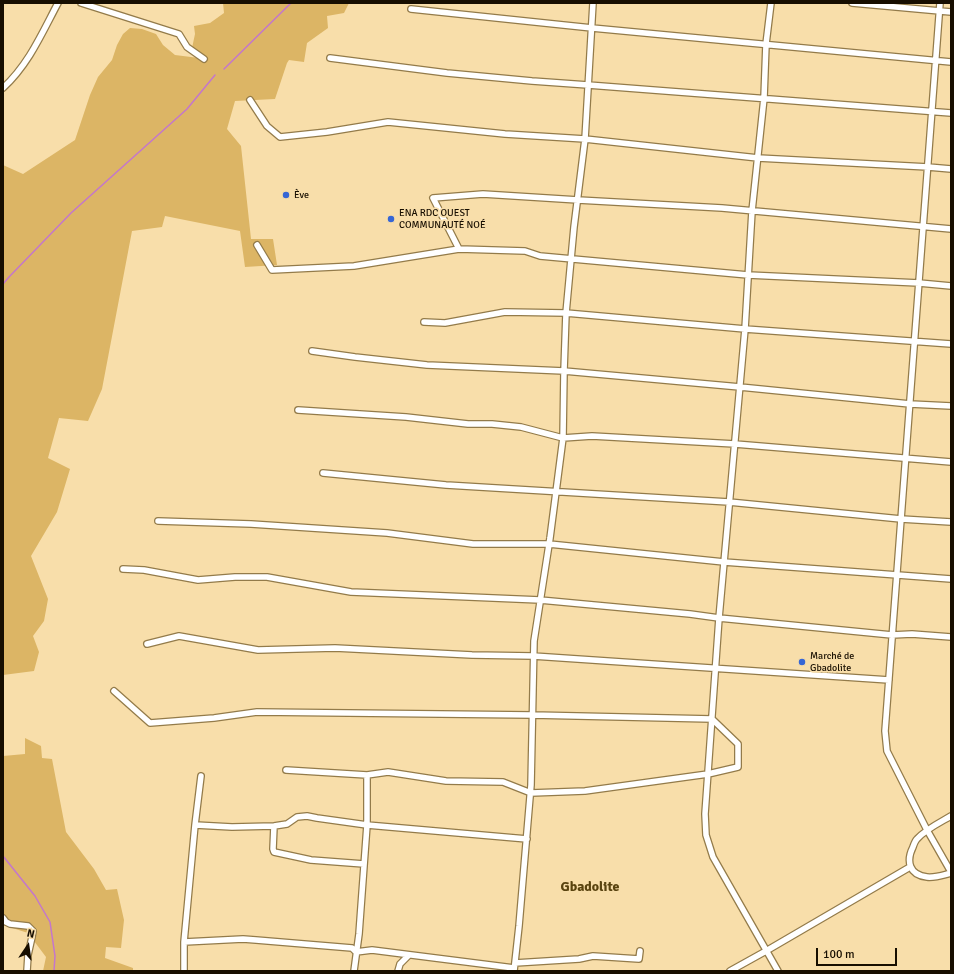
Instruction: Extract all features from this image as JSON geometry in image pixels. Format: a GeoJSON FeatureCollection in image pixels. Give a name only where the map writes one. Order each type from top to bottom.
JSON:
{"type":"FeatureCollection","features":[{"type":"Feature","properties":{"kind":"street"},"geometry":{"type":"LineString","coordinates":[[3,88],[34,50],[58,3]]}},
{"type":"Feature","properties":{"kind":"street"},"geometry":{"type":"LineString","coordinates":[[81,3],[179,34],[187,47],[204,59]]}},
{"type":"Feature","properties":{"kind":"street"},"geometry":{"type":"LineString","coordinates":[[514,967],[531,793],[534,641],[563,438],[566,314],[586,139],[593,3]]}},
{"type":"Feature","properties":{"kind":"street"},"geometry":{"type":"LineString","coordinates":[[771,3],[766,44],[764,98],[752,211],[745,329],[719,618],[705,814],[706,835],[713,857],[778,971]]}},
{"type":"Feature","properties":{"kind":"street"},"geometry":{"type":"LineString","coordinates":[[852,3],[951,12]]}},
{"type":"Feature","properties":{"kind":"street"},"geometry":{"type":"LineString","coordinates":[[940,3],[885,731],[887,751],[927,830],[951,872],[936,878],[925,877],[916,873],[910,867],[908,861],[916,840],[927,830],[951,816]]}},
{"type":"Feature","properties":{"kind":"street"},"geometry":{"type":"LineString","coordinates":[[411,9],[592,28],[951,62]]}},
{"type":"Feature","properties":{"kind":"street"},"geometry":{"type":"LineString","coordinates":[[330,58],[532,82],[951,113]]}},
{"type":"Feature","properties":{"kind":"street"},"geometry":{"type":"LineString","coordinates":[[250,100],[267,126],[280,137],[326,132],[388,122],[505,134],[586,139],[758,158],[951,169]]}},
{"type":"Feature","properties":{"kind":"street"},"geometry":{"type":"LineString","coordinates":[[459,248],[433,198],[483,194],[722,208],[951,229]]}},
{"type":"Feature","properties":{"kind":"street"},"geometry":{"type":"LineString","coordinates":[[257,246],[272,270],[354,266],[459,248],[525,251],[540,256],[572,260],[748,275],[919,283],[951,286]]}},
{"type":"Feature","properties":{"kind":"street"},"geometry":{"type":"LineString","coordinates":[[424,322],[445,323],[505,312],[566,314],[951,344]]}},
{"type":"Feature","properties":{"kind":"street"},"geometry":{"type":"LineString","coordinates":[[312,351],[427,365],[564,371],[910,404],[951,406]]}},
{"type":"Feature","properties":{"kind":"street"},"geometry":{"type":"LineString","coordinates":[[298,410],[406,417],[468,424],[492,424],[521,427],[563,438],[592,436],[735,444],[951,462]]}},
{"type":"Feature","properties":{"kind":"street"},"geometry":{"type":"LineString","coordinates":[[323,473],[446,485],[729,502],[901,519],[951,522]]}},
{"type":"Feature","properties":{"kind":"street"},"geometry":{"type":"LineString","coordinates":[[158,520],[251,524],[387,533],[473,544],[549,544],[724,562],[951,579]]}},
{"type":"Feature","properties":{"kind":"street"},"geometry":{"type":"LineString","coordinates":[[123,569],[144,570],[198,580],[235,577],[267,577],[351,592],[540,600],[892,635],[912,634],[951,637]]}},
{"type":"Feature","properties":{"kind":"street"},"geometry":{"type":"LineString","coordinates":[[147,644],[179,636],[258,650],[335,648],[472,655],[533,656],[889,680]]}},
{"type":"Feature","properties":{"kind":"street"},"geometry":{"type":"LineString","coordinates":[[114,691],[150,723],[214,718],[257,712],[532,715],[712,719],[738,744],[738,767],[708,774],[586,791],[531,793],[503,782],[446,781],[388,772],[367,775],[286,770]]}},
{"type":"Feature","properties":{"kind":"street"},"geometry":{"type":"LineString","coordinates":[[354,971],[359,934],[367,824],[367,775]]}},
{"type":"Feature","properties":{"kind":"street"},"geometry":{"type":"LineString","coordinates":[[184,971],[184,942],[201,776]]}},
{"type":"Feature","properties":{"kind":"street"},"geometry":{"type":"LineString","coordinates":[[195,825],[239,827],[274,826],[287,824],[298,818],[307,816],[367,824],[527,839]]}},
{"type":"Feature","properties":{"kind":"street"},"geometry":{"type":"LineString","coordinates":[[274,826],[272,849],[274,852],[311,860],[364,864]]}},
{"type":"Feature","properties":{"kind":"street"},"geometry":{"type":"LineString","coordinates":[[730,971],[910,867]]}},
{"type":"Feature","properties":{"kind":"street"},"geometry":{"type":"LineString","coordinates":[[3,918],[10,924],[28,926],[32,931],[27,971]]}},
{"type":"Feature","properties":{"kind":"street"},"geometry":{"type":"LineString","coordinates":[[184,942],[243,939],[352,948],[356,952],[372,950],[514,967],[593,956],[639,959],[640,951]]}},
{"type":"Feature","properties":{"kind":"street"},"geometry":{"type":"LineString","coordinates":[[398,971],[400,964],[408,955]]}},
{"type":"Feature","properties":{"kind":"shaded area"},"geometry":{"type":"Polygon","coordinates":[[[223,3],[349,3],[344,13],[327,16],[328,28],[307,43],[304,62],[289,60],[275,99],[235,101],[227,129],[241,146],[251,239],[273,239],[277,265],[245,267],[240,231],[165,216],[162,227],[132,231],[102,389],[88,421],[59,418],[48,458],[70,469],[57,512],[31,556],[48,599],[44,621],[33,636],[39,652],[34,671],[3,675],[3,165],[23,174],[75,140],[90,95],[98,77],[112,60],[117,45],[123,34],[130,28],[142,29],[156,34],[163,45],[175,55],[207,59],[192,48],[195,34],[194,26],[210,23],[224,13],[223,3]]]}},
{"type":"Feature","properties":{"kind":"shaded area"},"geometry":{"type":"Polygon","coordinates":[[[25,738],[41,746],[42,758],[52,759],[66,832],[94,869],[106,890],[117,889],[124,920],[121,948],[106,947],[105,958],[133,968],[133,971],[43,971],[46,957],[28,933],[3,925],[3,756],[25,754],[25,738]]]}},
{"type":"Feature","properties":{"kind":"waterway"},"geometry":{"type":"LineString","coordinates":[[224,69],[291,3]]}},
{"type":"Feature","properties":{"kind":"waterway"},"geometry":{"type":"LineString","coordinates":[[3,284],[71,213],[187,109],[215,75]]}},
{"type":"Feature","properties":{"kind":"waterway"},"geometry":{"type":"LineString","coordinates":[[3,856],[35,896],[50,922],[55,956],[54,971]]}},
{"type":"Feature","properties":{"kind":"place","name":"Ève"},"geometry":{"type":"Point","coordinates":[286,195]}},
{"type":"Feature","properties":{"kind":"place","name":"ENA RDC OUEST COMMUNAUTÉ NOÉ"},"geometry":{"type":"Point","coordinates":[391,219]}},
{"type":"Feature","properties":{"kind":"place","name":"Marché de Gbadolite"},"geometry":{"type":"Point","coordinates":[802,662]}},
{"type":"Feature","properties":{"kind":"district","name":"Gbadolite"},"geometry":{"type":"Point","coordinates":[590,887]}}]}
